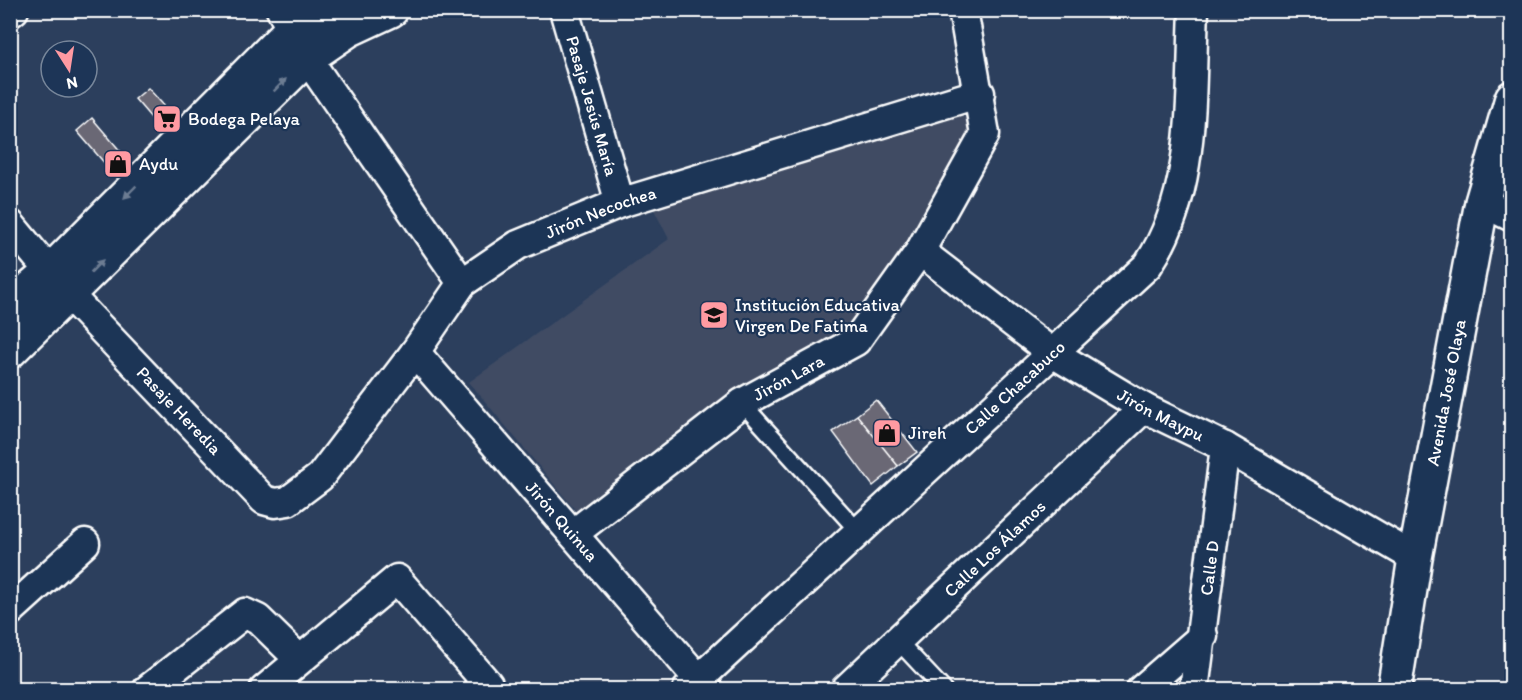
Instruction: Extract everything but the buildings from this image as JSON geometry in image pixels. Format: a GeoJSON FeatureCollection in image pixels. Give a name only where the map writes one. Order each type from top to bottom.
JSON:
{"type":"FeatureCollection","features":[{"type":"Feature","properties":{"kind":"street"},"geometry":{"type":"LineString","coordinates":[[10,351],[59,283],[287,20],[326,10]]}},
{"type":"Feature","properties":{"kind":"street"},"geometry":{"type":"LineString","coordinates":[[10,306],[59,283],[307,58],[348,30],[391,10]]}},
{"type":"Feature","properties":{"kind":"street","name":"Pasaje Jesús María"},"geometry":{"type":"LineString","coordinates":[[564,10],[620,203]]}},
{"type":"Feature","properties":{"kind":"street","name":"Jirón Lara"},"geometry":{"type":"LineString","coordinates":[[573,534],[742,403],[856,341],[920,250],[986,134],[963,10]]}},
{"type":"Feature","properties":{"kind":"street","name":"Calle Chacabuco"},"geometry":{"type":"LineString","coordinates":[[698,686],[858,531],[1148,265],[1164,240],[1177,203],[1188,150],[1194,10]]}},
{"type":"Feature","properties":{"kind":"street"},"geometry":{"type":"LineString","coordinates":[[287,20],[307,58],[462,283]]}},
{"type":"Feature","properties":{"kind":"street","name":"Jirón Necochea"},"geometry":{"type":"LineString","coordinates":[[320,477],[415,352],[462,283],[518,245],[620,203],[980,93]]}},
{"type":"Feature","properties":{"kind":"street","name":"Avenida José Olaya"},"geometry":{"type":"LineString","coordinates":[[1394,690],[1415,558],[1482,202],[1512,98]]}},
{"type":"Feature","properties":{"kind":"street"},"geometry":{"type":"LineString","coordinates":[[1482,202],[1512,217]]}},
{"type":"Feature","properties":{"kind":"street","name":"Pasaje Heredia"},"geometry":{"type":"LineString","coordinates":[[10,224],[59,283],[264,500],[275,503],[288,501],[320,477]]}},
{"type":"Feature","properties":{"kind":"street","name":"Jirón Maypu"},"geometry":{"type":"LineString","coordinates":[[920,250],[1051,352],[1144,408],[1225,447],[1415,558]]}},
{"type":"Feature","properties":{"kind":"street","name":"Jirón Quinua"},"geometry":{"type":"LineString","coordinates":[[415,352],[573,534],[698,686]]}},
{"type":"Feature","properties":{"kind":"street","name":"Calle Los Álamos"},"geometry":{"type":"LineString","coordinates":[[845,690],[1144,408]]}},
{"type":"Feature","properties":{"kind":"street","name":"Calle D"},"geometry":{"type":"LineString","coordinates":[[1194,690],[1203,636],[1225,447]]}},
{"type":"Feature","properties":{"kind":"street"},"geometry":{"type":"LineString","coordinates":[[10,611],[85,543]]}},
{"type":"Feature","properties":{"kind":"street"},"geometry":{"type":"LineString","coordinates":[[264,690],[397,579],[485,687]]}},
{"type":"Feature","properties":{"kind":"street"},"geometry":{"type":"LineString","coordinates":[[147,690],[245,613],[258,619],[299,659]]}},
{"type":"Feature","properties":{"kind":"street"},"geometry":{"type":"LineString","coordinates":[[1141,690],[1203,636]]}},
{"type":"Feature","properties":{"kind":"lane"},"geometry":{"type":"LineString","coordinates":[[742,403],[858,531]]}},
{"type":"Feature","properties":{"kind":"lane"},"geometry":{"type":"LineString","coordinates":[[897,640],[944,690]]}},
{"type":"Feature","properties":{"kind":"shaded area","name":"Institución Educativa Virgen De Fatima"},"geometry":{"type":"Polygon","coordinates":[[[947,109],[964,117],[976,129],[880,292],[848,337],[582,518],[469,382],[669,239],[653,208],[947,109]]]}},
{"type":"Feature","properties":{"kind":"place","name":"Bodega Pelaya"},"geometry":{"type":"Point","coordinates":[167,119]}},
{"type":"Feature","properties":{"kind":"place","name":"Aydu"},"geometry":{"type":"Point","coordinates":[118,164]}},
{"type":"Feature","properties":{"kind":"place","name":"Institución Educativa Virgen De Fatima"},"geometry":{"type":"Point","coordinates":[714,315]}},
{"type":"Feature","properties":{"kind":"place","name":"Jireh"},"geometry":{"type":"Point","coordinates":[887,433]}}]}
